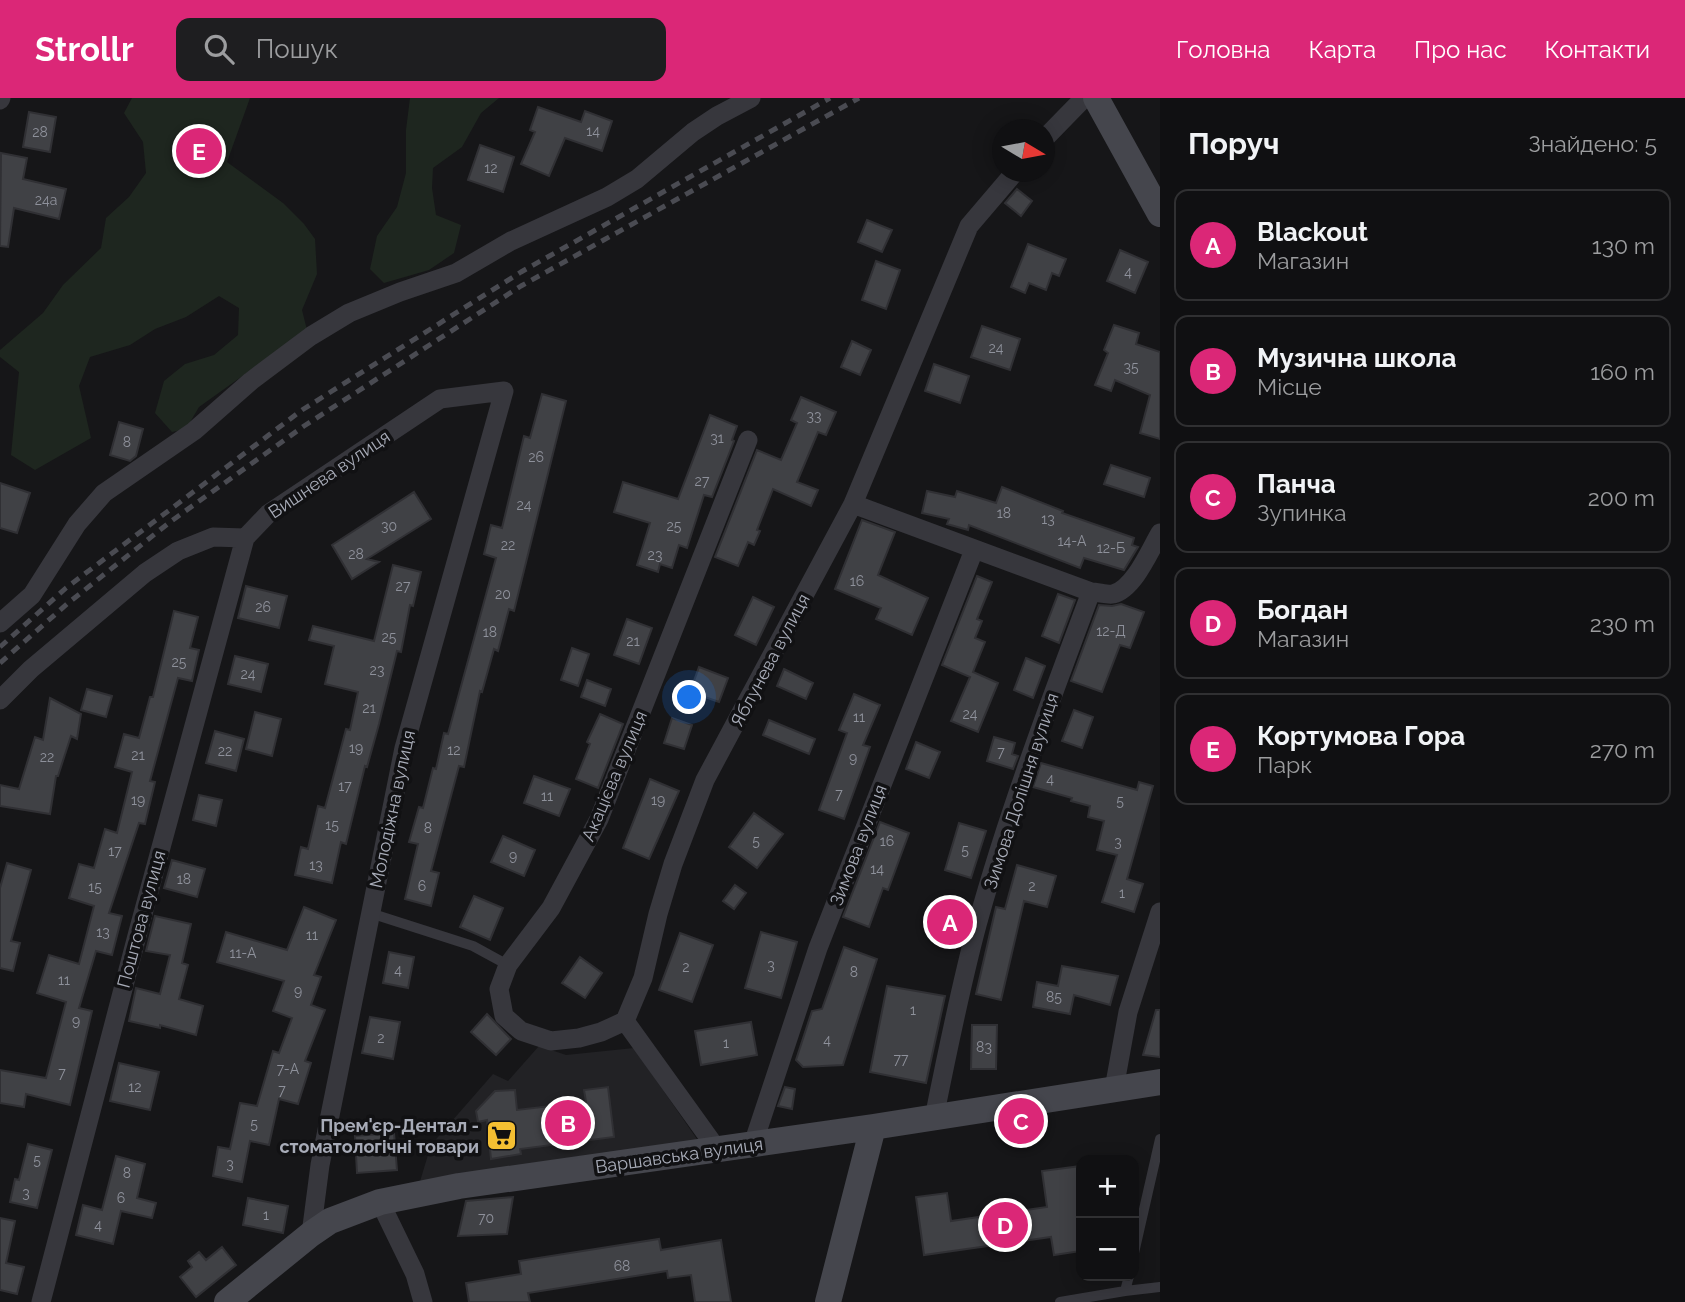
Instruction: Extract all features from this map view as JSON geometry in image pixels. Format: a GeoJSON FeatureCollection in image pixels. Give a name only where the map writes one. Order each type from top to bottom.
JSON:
{"type":"FeatureCollection","features":[{"type":"Feature","properties":{"kind":"street"},"geometry":{"type":"LineString","coordinates":[[0,623],[32,595],[77,524],[104,493],[194,432],[251,381],[311,336],[349,313],[456,274],[511,241],[607,197],[637,179],[693,132],[751,98]]}},
{"type":"Feature","properties":{"kind":"street"},"geometry":{"type":"LineString","coordinates":[[1055,128],[1084,98]]}},
{"type":"Feature","properties":{"kind":"street"},"geometry":{"type":"LineString","coordinates":[[1096,98],[1160,214]]}},
{"type":"Feature","properties":{"kind":"street","name":"Яблунева вулиця"},"geometry":{"type":"LineString","coordinates":[[625,1021],[643,978],[673,864],[705,780],[853,504],[969,226],[1006,182]]}},
{"type":"Feature","properties":{"kind":"street","name":"Вишнева вулиця"},"geometry":{"type":"LineString","coordinates":[[245,538],[268,514],[440,399],[504,391]]}},
{"type":"Feature","properties":{"kind":"street","name":"Молодіжна вулиця"},"geometry":{"type":"LineString","coordinates":[[311,1234],[320,1165],[404,748],[504,391]]}},
{"type":"Feature","properties":{"kind":"street","name":"Акацієва вулиця"},"geometry":{"type":"LineString","coordinates":[[625,1021],[579,1038],[551,1041],[521,1031],[504,1016],[499,989],[508,965],[551,908],[599,818],[748,440]]}},
{"type":"Feature","properties":{"kind":"street"},"geometry":{"type":"LineString","coordinates":[[853,504],[1091,592],[1112,594],[1125,589],[1142,566],[1160,533]]}},
{"type":"Feature","properties":{"kind":"street"},"geometry":{"type":"LineString","coordinates":[[0,700],[31,669],[178,551],[213,537],[245,538]]}},
{"type":"Feature","properties":{"kind":"street","name":"Поштова вулиця"},"geometry":{"type":"LineString","coordinates":[[41,1302],[245,538]]}},
{"type":"Feature","properties":{"kind":"street","name":"Зимова вулиця"},"geometry":{"type":"LineString","coordinates":[[753,1144],[818,948],[974,550]]}},
{"type":"Feature","properties":{"kind":"street","name":"Зимова Долішня вулиця"},"geometry":{"type":"LineString","coordinates":[[934,1118],[956,1012],[989,883],[1034,745],[1091,592]]}},
{"type":"Feature","properties":{"kind":"street"},"geometry":{"type":"LineString","coordinates":[[1114,1089],[1128,1012],[1160,912]]}},
{"type":"Feature","properties":{"kind":"street"},"geometry":{"type":"LineString","coordinates":[[625,1021],[717,1149]]}},
{"type":"Feature","properties":{"kind":"street","name":"Варшавська вулиця"},"geometry":{"type":"LineString","coordinates":[[227,1302],[330,1221],[380,1202],[459,1186],[934,1118],[1160,1082]]}},
{"type":"Feature","properties":{"kind":"street"},"geometry":{"type":"LineString","coordinates":[[828,1302],[873,1127]]}},
{"type":"Feature","properties":{"kind":"street"},"geometry":{"type":"LineString","coordinates":[[380,1202],[415,1274],[423,1302]]}},
{"type":"Feature","properties":{"kind":"lane"},"geometry":{"type":"LineString","coordinates":[[370,912],[473,946],[508,965]]}},
{"type":"Feature","properties":{"kind":"lane"},"geometry":{"type":"LineString","coordinates":[[1139,1231],[1160,1139]]}},
{"type":"Feature","properties":{"kind":"lane"},"geometry":{"type":"LineString","coordinates":[[1125,1291],[1128,1281]]}},
{"type":"Feature","properties":{"kind":"lane"},"geometry":{"type":"LineString","coordinates":[[1060,1302],[1160,1287]]}},
{"type":"Feature","properties":{"kind":"shaded area"},"geometry":{"type":"Polygon","coordinates":[[[132,98],[250,98],[227,162],[283,203],[315,239],[317,274],[302,310],[307,330],[199,407],[186,429],[172,432],[155,413],[164,381],[185,364],[214,355],[238,335],[239,308],[219,296],[186,317],[155,329],[130,345],[90,357],[79,386],[91,438],[35,470],[11,455],[19,372],[0,357],[0,350],[43,313],[63,285],[101,248],[106,218],[129,197],[146,173],[143,142],[124,113],[132,98]]]}},
{"type":"Feature","properties":{"kind":"shaded area"},"geometry":{"type":"Polygon","coordinates":[[[410,98],[499,98],[481,113],[462,147],[433,168],[432,188],[436,215],[461,225],[454,253],[429,270],[384,283],[370,269],[377,236],[397,207],[406,173],[406,130],[410,98]]]}},
{"type":"Feature","properties":{"kind":"shaded area"},"geometry":{"type":"Polygon","coordinates":[[[539,1046],[566,1055],[634,1048],[701,1145],[418,1188],[431,1145],[493,1074],[508,1081],[539,1046]]]}},
{"type":"Feature","properties":{"kind":"building"},"geometry":{"type":"Polygon","coordinates":[[[538,107],[581,122],[585,111],[612,121],[602,151],[565,138],[549,176],[521,164],[535,132],[530,130],[538,107]]]}},
{"type":"Feature","properties":{"kind":"building"},"geometry":{"type":"Polygon","coordinates":[[[29,112],[56,117],[50,152],[23,147],[29,112]]]}},
{"type":"Feature","properties":{"kind":"building"},"geometry":{"type":"Polygon","coordinates":[[[480,145],[514,157],[503,192],[468,180],[480,145]]]}},
{"type":"Feature","properties":{"kind":"building"},"geometry":{"type":"Polygon","coordinates":[[[1,153],[27,158],[23,179],[66,189],[59,219],[14,208],[8,247],[0,246],[1,153]]]}},
{"type":"Feature","properties":{"kind":"building"},"geometry":{"type":"Polygon","coordinates":[[[1017,189],[1032,201],[1021,216],[1005,203],[1017,189]]]}},
{"type":"Feature","properties":{"kind":"building"},"geometry":{"type":"Polygon","coordinates":[[[867,220],[892,230],[882,252],[858,242],[867,220]]]}},
{"type":"Feature","properties":{"kind":"building"},"geometry":{"type":"Polygon","coordinates":[[[1028,244],[1066,259],[1059,276],[1052,273],[1046,290],[1029,283],[1025,293],[1011,287],[1028,244]]]}},
{"type":"Feature","properties":{"kind":"building"},"geometry":{"type":"Polygon","coordinates":[[[1120,250],[1148,262],[1135,293],[1107,281],[1120,250]]]}},
{"type":"Feature","properties":{"kind":"building"},"geometry":{"type":"Polygon","coordinates":[[[876,261],[900,270],[886,309],[862,300],[876,261]]]}},
{"type":"Feature","properties":{"kind":"building"},"geometry":{"type":"Polygon","coordinates":[[[1114,325],[1139,333],[1136,344],[1160,352],[1160,439],[1140,433],[1150,395],[1115,380],[1111,391],[1095,385],[1108,353],[1104,350],[1114,325]]]}},
{"type":"Feature","properties":{"kind":"building"},"geometry":{"type":"Polygon","coordinates":[[[982,326],[1020,339],[1010,370],[971,357],[982,326]]]}},
{"type":"Feature","properties":{"kind":"building"},"geometry":{"type":"Polygon","coordinates":[[[852,341],[871,350],[860,375],[841,367],[852,341]]]}},
{"type":"Feature","properties":{"kind":"building"},"geometry":{"type":"Polygon","coordinates":[[[934,364],[969,376],[960,403],[925,391],[934,364]]]}},
{"type":"Feature","properties":{"kind":"building"},"geometry":{"type":"Polygon","coordinates":[[[542,394],[566,401],[514,611],[509,609],[498,651],[494,649],[482,692],[480,691],[464,767],[459,766],[431,871],[439,873],[431,906],[405,899],[418,844],[409,842],[419,807],[423,808],[433,768],[436,769],[444,733],[448,734],[496,558],[484,554],[491,525],[502,528],[524,436],[530,438],[542,394]]]}},
{"type":"Feature","properties":{"kind":"building"},"geometry":{"type":"Polygon","coordinates":[[[801,397],[836,412],[826,435],[818,432],[797,482],[818,490],[811,506],[773,489],[754,545],[748,542],[738,566],[715,557],[757,450],[781,460],[797,423],[791,420],[801,397]]]}},
{"type":"Feature","properties":{"kind":"building"},"geometry":{"type":"Polygon","coordinates":[[[710,415],[737,426],[732,440],[734,441],[712,497],[704,495],[687,548],[679,545],[672,568],[660,564],[658,572],[637,565],[650,523],[614,512],[623,482],[678,499],[710,415]]]}},
{"type":"Feature","properties":{"kind":"building"},"geometry":{"type":"Polygon","coordinates":[[[119,422],[143,429],[136,456],[130,461],[110,455],[119,422]]]}},
{"type":"Feature","properties":{"kind":"building"},"geometry":{"type":"Polygon","coordinates":[[[1111,465],[1150,478],[1144,497],[1104,484],[1111,465]]]}},
{"type":"Feature","properties":{"kind":"building"},"geometry":{"type":"Polygon","coordinates":[[[0,483],[30,493],[17,533],[0,528],[0,483]]]}},
{"type":"Feature","properties":{"kind":"building"},"geometry":{"type":"Polygon","coordinates":[[[1002,487],[1063,511],[1062,513],[1134,538],[1132,545],[1138,547],[1124,570],[1084,558],[1080,568],[969,525],[968,530],[947,524],[949,519],[922,513],[927,491],[955,497],[957,491],[996,503],[1002,487]]]}},
{"type":"Feature","properties":{"kind":"building"},"geometry":{"type":"Polygon","coordinates":[[[414,492],[431,519],[367,559],[379,562],[352,579],[332,545],[414,492]]]}},
{"type":"Feature","properties":{"kind":"building"},"geometry":{"type":"Polygon","coordinates":[[[862,520],[895,532],[878,575],[928,598],[912,635],[876,619],[881,608],[835,589],[862,520]]]}},
{"type":"Feature","properties":{"kind":"building"},"geometry":{"type":"Polygon","coordinates":[[[393,565],[421,572],[413,606],[410,605],[401,652],[397,651],[367,767],[365,766],[346,844],[341,842],[332,883],[295,875],[301,847],[308,849],[318,806],[325,808],[346,729],[350,730],[358,692],[325,684],[334,646],[309,640],[313,626],[374,641],[393,565]]]}},
{"type":"Feature","properties":{"kind":"building"},"geometry":{"type":"Polygon","coordinates":[[[977,576],[992,582],[977,619],[982,621],[975,638],[985,642],[973,672],[998,683],[978,732],[951,721],[970,677],[942,665],[977,576]]]}},
{"type":"Feature","properties":{"kind":"building"},"geometry":{"type":"Polygon","coordinates":[[[246,586],[287,596],[279,628],[238,618],[246,586]]]}},
{"type":"Feature","properties":{"kind":"building"},"geometry":{"type":"Polygon","coordinates":[[[1058,594],[1075,600],[1059,643],[1042,636],[1058,594]]]}},
{"type":"Feature","properties":{"kind":"building"},"geometry":{"type":"Polygon","coordinates":[[[753,597],[774,607],[756,645],[735,635],[753,597]]]}},
{"type":"Feature","properties":{"kind":"building"},"geometry":{"type":"Polygon","coordinates":[[[1121,604],[1144,612],[1130,648],[1120,645],[1102,692],[1071,681],[1099,605],[1121,604]]]}},
{"type":"Feature","properties":{"kind":"building"},"geometry":{"type":"Polygon","coordinates":[[[174,611],[198,617],[190,648],[199,650],[192,681],[178,678],[150,781],[155,782],[145,824],[139,823],[109,913],[122,916],[112,955],[96,951],[79,1008],[92,1011],[70,1105],[26,1094],[24,1107],[0,1103],[0,1070],[46,1078],[66,1002],[37,993],[49,955],[79,964],[94,906],[69,898],[79,864],[94,868],[105,829],[117,833],[132,772],[115,767],[124,734],[139,738],[150,697],[153,697],[174,611]]]}},
{"type":"Feature","properties":{"kind":"building"},"geometry":{"type":"Polygon","coordinates":[[[627,619],[652,628],[639,664],[614,655],[627,619]]]}},
{"type":"Feature","properties":{"kind":"building"},"geometry":{"type":"Polygon","coordinates":[[[572,648],[589,654],[578,686],[561,680],[572,648]]]}},
{"type":"Feature","properties":{"kind":"building"},"geometry":{"type":"Polygon","coordinates":[[[235,656],[268,664],[261,692],[228,684],[235,656]]]}},
{"type":"Feature","properties":{"kind":"building"},"geometry":{"type":"Polygon","coordinates":[[[1026,658],[1045,666],[1033,698],[1014,690],[1026,658]]]}},
{"type":"Feature","properties":{"kind":"building"},"geometry":{"type":"Polygon","coordinates":[[[699,667],[728,678],[719,702],[690,692],[699,667]]]}},
{"type":"Feature","properties":{"kind":"building"},"geometry":{"type":"Polygon","coordinates":[[[784,669],[813,683],[806,699],[777,686],[784,669]]]}},
{"type":"Feature","properties":{"kind":"building"},"geometry":{"type":"Polygon","coordinates":[[[587,680],[611,689],[605,706],[581,697],[587,680]]]}},
{"type":"Feature","properties":{"kind":"building"},"geometry":{"type":"Polygon","coordinates":[[[87,689],[112,696],[106,717],[81,710],[87,689]]]}},
{"type":"Feature","properties":{"kind":"building"},"geometry":{"type":"Polygon","coordinates":[[[854,694],[880,705],[863,745],[870,747],[844,819],[819,810],[847,733],[839,730],[854,694]]]}},
{"type":"Feature","properties":{"kind":"building"},"geometry":{"type":"Polygon","coordinates":[[[50,698],[81,714],[77,739],[71,736],[56,776],[50,814],[0,806],[0,785],[19,789],[35,737],[43,740],[50,698]]]}},
{"type":"Feature","properties":{"kind":"building"},"geometry":{"type":"Polygon","coordinates":[[[1074,710],[1093,717],[1082,748],[1062,741],[1074,710]]]}},
{"type":"Feature","properties":{"kind":"building"},"geometry":{"type":"Polygon","coordinates":[[[255,712],[281,719],[272,756],[246,749],[255,712]]]}},
{"type":"Feature","properties":{"kind":"building"},"geometry":{"type":"Polygon","coordinates":[[[600,714],[623,724],[598,788],[576,779],[590,744],[587,742],[600,714]]]}},
{"type":"Feature","properties":{"kind":"building"},"geometry":{"type":"Polygon","coordinates":[[[672,718],[692,725],[684,749],[664,743],[672,718]]]}},
{"type":"Feature","properties":{"kind":"building"},"geometry":{"type":"Polygon","coordinates":[[[769,720],[815,739],[809,754],[763,735],[769,720]]]}},
{"type":"Feature","properties":{"kind":"building"},"geometry":{"type":"Polygon","coordinates":[[[215,731],[244,739],[236,771],[206,763],[215,731]]]}},
{"type":"Feature","properties":{"kind":"building"},"geometry":{"type":"Polygon","coordinates":[[[994,737],[1015,743],[1012,754],[1018,756],[1013,769],[987,761],[994,737]]]}},
{"type":"Feature","properties":{"kind":"building"},"geometry":{"type":"Polygon","coordinates":[[[916,742],[940,752],[929,778],[906,769],[916,742]]]}},
{"type":"Feature","properties":{"kind":"building"},"geometry":{"type":"Polygon","coordinates":[[[1041,763],[1137,790],[1139,782],[1153,786],[1127,879],[1143,884],[1134,912],[1102,902],[1117,855],[1097,850],[1104,821],[1088,817],[1090,806],[1033,787],[1041,763]]]}},
{"type":"Feature","properties":{"kind":"building"},"geometry":{"type":"Polygon","coordinates":[[[534,776],[570,789],[559,816],[524,803],[534,776]]]}},
{"type":"Feature","properties":{"kind":"building"},"geometry":{"type":"Polygon","coordinates":[[[650,779],[679,791],[649,859],[623,848],[650,779]]]}},
{"type":"Feature","properties":{"kind":"building"},"geometry":{"type":"Polygon","coordinates":[[[199,795],[222,800],[216,826],[193,820],[199,795]]]}},
{"type":"Feature","properties":{"kind":"building"},"geometry":{"type":"Polygon","coordinates":[[[754,813],[783,834],[757,868],[729,847],[754,813]]]}},
{"type":"Feature","properties":{"kind":"building"},"geometry":{"type":"Polygon","coordinates":[[[880,822],[909,833],[888,890],[883,888],[869,927],[843,917],[880,822]]]}},
{"type":"Feature","properties":{"kind":"building"},"geometry":{"type":"Polygon","coordinates":[[[959,823],[986,831],[971,878],[945,870],[959,823]]]}},
{"type":"Feature","properties":{"kind":"building"},"geometry":{"type":"Polygon","coordinates":[[[503,836],[535,850],[524,876],[491,862],[503,836]]]}},
{"type":"Feature","properties":{"kind":"building"},"geometry":{"type":"Polygon","coordinates":[[[172,860],[205,869],[197,897],[164,888],[172,860]]]}},
{"type":"Feature","properties":{"kind":"building"},"geometry":{"type":"Polygon","coordinates":[[[7,863],[31,870],[11,941],[20,943],[13,971],[0,968],[0,888],[7,863]]]}},
{"type":"Feature","properties":{"kind":"building"},"geometry":{"type":"Polygon","coordinates":[[[1017,865],[1056,876],[1047,907],[1024,901],[1001,1000],[976,994],[996,907],[1005,909],[1017,865]]]}},
{"type":"Feature","properties":{"kind":"building"},"geometry":{"type":"Polygon","coordinates":[[[735,885],[746,893],[734,909],[723,901],[735,885]]]}},
{"type":"Feature","properties":{"kind":"building"},"geometry":{"type":"Polygon","coordinates":[[[474,896],[503,908],[490,940],[460,927],[474,896]]]}},
{"type":"Feature","properties":{"kind":"building"},"geometry":{"type":"Polygon","coordinates":[[[936,905],[958,912],[950,939],[928,932],[936,905]]]}},
{"type":"Feature","properties":{"kind":"building"},"geometry":{"type":"Polygon","coordinates":[[[304,907],[336,920],[314,975],[321,977],[311,1005],[325,1010],[305,1061],[311,1063],[298,1104],[279,1099],[269,1145],[250,1141],[242,1182],[213,1176],[218,1147],[230,1149],[240,1103],[257,1106],[273,1051],[279,1053],[292,1018],[273,1011],[284,981],[217,962],[226,932],[287,950],[304,907]]]}},
{"type":"Feature","properties":{"kind":"building"},"geometry":{"type":"Polygon","coordinates":[[[155,916],[191,924],[182,963],[188,965],[179,999],[203,1006],[196,1035],[160,1025],[160,1028],[129,1021],[136,988],[160,994],[170,955],[146,951],[155,916]]]}},
{"type":"Feature","properties":{"kind":"building"},"geometry":{"type":"Polygon","coordinates":[[[761,932],[797,942],[781,998],[745,988],[761,932]]]}},
{"type":"Feature","properties":{"kind":"building"},"geometry":{"type":"Polygon","coordinates":[[[680,933],[713,945],[692,1002],[659,990],[680,933]]]}},
{"type":"Feature","properties":{"kind":"building"},"geometry":{"type":"Polygon","coordinates":[[[844,947],[877,959],[843,1065],[803,1067],[796,1060],[812,1011],[822,1009],[844,947]]]}},
{"type":"Feature","properties":{"kind":"building"},"geometry":{"type":"Polygon","coordinates":[[[389,952],[414,957],[408,988],[383,983],[389,952]]]}},
{"type":"Feature","properties":{"kind":"building"},"geometry":{"type":"Polygon","coordinates":[[[580,957],[602,973],[585,998],[562,983],[580,957]]]}},
{"type":"Feature","properties":{"kind":"building"},"geometry":{"type":"Polygon","coordinates":[[[1062,966],[1118,976],[1110,1005],[1074,995],[1070,1014],[1033,1007],[1037,982],[1058,986],[1062,966]]]}},
{"type":"Feature","properties":{"kind":"building"},"geometry":{"type":"Polygon","coordinates":[[[887,986],[945,996],[926,1083],[870,1072],[887,986]]]}},
{"type":"Feature","properties":{"kind":"building"},"geometry":{"type":"Polygon","coordinates":[[[1156,1010],[1160,1010],[1160,1057],[1143,1055],[1156,1010]]]}},
{"type":"Feature","properties":{"kind":"building"},"geometry":{"type":"Polygon","coordinates":[[[487,1014],[511,1039],[496,1055],[471,1032],[487,1014]]]}},
{"type":"Feature","properties":{"kind":"building"},"geometry":{"type":"Polygon","coordinates":[[[370,1017],[400,1022],[393,1059],[362,1053],[370,1017]]]}},
{"type":"Feature","properties":{"kind":"building"},"geometry":{"type":"Polygon","coordinates":[[[751,1022],[757,1055],[701,1065],[695,1031],[751,1022]]]}},
{"type":"Feature","properties":{"kind":"building"},"geometry":{"type":"Polygon","coordinates":[[[972,1025],[997,1025],[996,1069],[971,1069],[972,1025]]]}},
{"type":"Feature","properties":{"kind":"building"},"geometry":{"type":"Polygon","coordinates":[[[119,1063],[159,1072],[150,1110],[110,1101],[119,1063]]]}},
{"type":"Feature","properties":{"kind":"building"},"geometry":{"type":"Polygon","coordinates":[[[608,1087],[614,1137],[520,1149],[521,1154],[491,1159],[487,1120],[478,1122],[476,1111],[495,1091],[515,1090],[517,1110],[586,1102],[584,1090],[608,1087]]]}},
{"type":"Feature","properties":{"kind":"building"},"geometry":{"type":"Polygon","coordinates":[[[785,1087],[795,1089],[792,1109],[778,1106],[785,1087]]]}},
{"type":"Feature","properties":{"kind":"building"},"geometry":{"type":"Polygon","coordinates":[[[394,1133],[397,1170],[357,1173],[355,1136],[394,1133]]]}},
{"type":"Feature","properties":{"kind":"building"},"geometry":{"type":"Polygon","coordinates":[[[28,1144],[52,1150],[37,1208],[10,1202],[28,1144]]]}},
{"type":"Feature","properties":{"kind":"building"},"geometry":{"type":"Polygon","coordinates":[[[116,1156],[145,1164],[137,1198],[156,1203],[152,1218],[121,1211],[113,1244],[76,1235],[83,1205],[102,1210],[116,1156]]]}},
{"type":"Feature","properties":{"kind":"building"},"geometry":{"type":"Polygon","coordinates":[[[1076,1167],[1076,1252],[1054,1255],[1051,1237],[924,1255],[916,1197],[947,1193],[951,1221],[1047,1207],[1042,1171],[1076,1167]]]}},
{"type":"Feature","properties":{"kind":"building"},"geometry":{"type":"Polygon","coordinates":[[[513,1197],[507,1234],[458,1236],[466,1201],[513,1197]]]}},
{"type":"Feature","properties":{"kind":"building"},"geometry":{"type":"Polygon","coordinates":[[[248,1198],[288,1206],[283,1233],[243,1225],[248,1198]]]}},
{"type":"Feature","properties":{"kind":"building"},"geometry":{"type":"Polygon","coordinates":[[[0,1218],[15,1221],[6,1263],[24,1267],[17,1294],[0,1290],[0,1218]]]}},
{"type":"Feature","properties":{"kind":"building"},"geometry":{"type":"Polygon","coordinates":[[[659,1239],[661,1250],[721,1240],[731,1302],[695,1302],[691,1275],[668,1278],[667,1271],[528,1293],[530,1302],[469,1302],[466,1283],[521,1274],[519,1261],[659,1239]]]}},
{"type":"Feature","properties":{"kind":"building"},"geometry":{"type":"Polygon","coordinates":[[[222,1247],[236,1265],[196,1297],[180,1277],[192,1267],[188,1261],[199,1252],[206,1260],[222,1247]]]}},
{"type":"Feature","properties":{"kind":"railway"},"geometry":{"type":"LineString","coordinates":[[0,647],[66,588],[302,410],[521,272],[830,98]]}},
{"type":"Feature","properties":{"kind":"railway"},"geometry":{"type":"LineString","coordinates":[[0,663],[67,604],[170,522],[304,426],[521,286],[859,98]]}},
{"type":"Feature","properties":{"kind":"place","name":"Кортумова Гора"},"geometry":{"type":"Point","coordinates":[199,151]}},
{"type":"Feature","properties":{"kind":"place","name":"Blackout"},"geometry":{"type":"Point","coordinates":[950,922]}},
{"type":"Feature","properties":{"kind":"place","name":"Панча"},"geometry":{"type":"Point","coordinates":[1021,1121]}},
{"type":"Feature","properties":{"kind":"place","name":"Музична школа"},"geometry":{"type":"Point","coordinates":[568,1123]}},
{"type":"Feature","properties":{"kind":"place","name":"Прем'єр-Дентал - стоматологічні товари"},"geometry":{"type":"Point","coordinates":[502,1135]}},
{"type":"Feature","properties":{"kind":"place","name":"Богдан"},"geometry":{"type":"Point","coordinates":[1005,1225]}}]}
